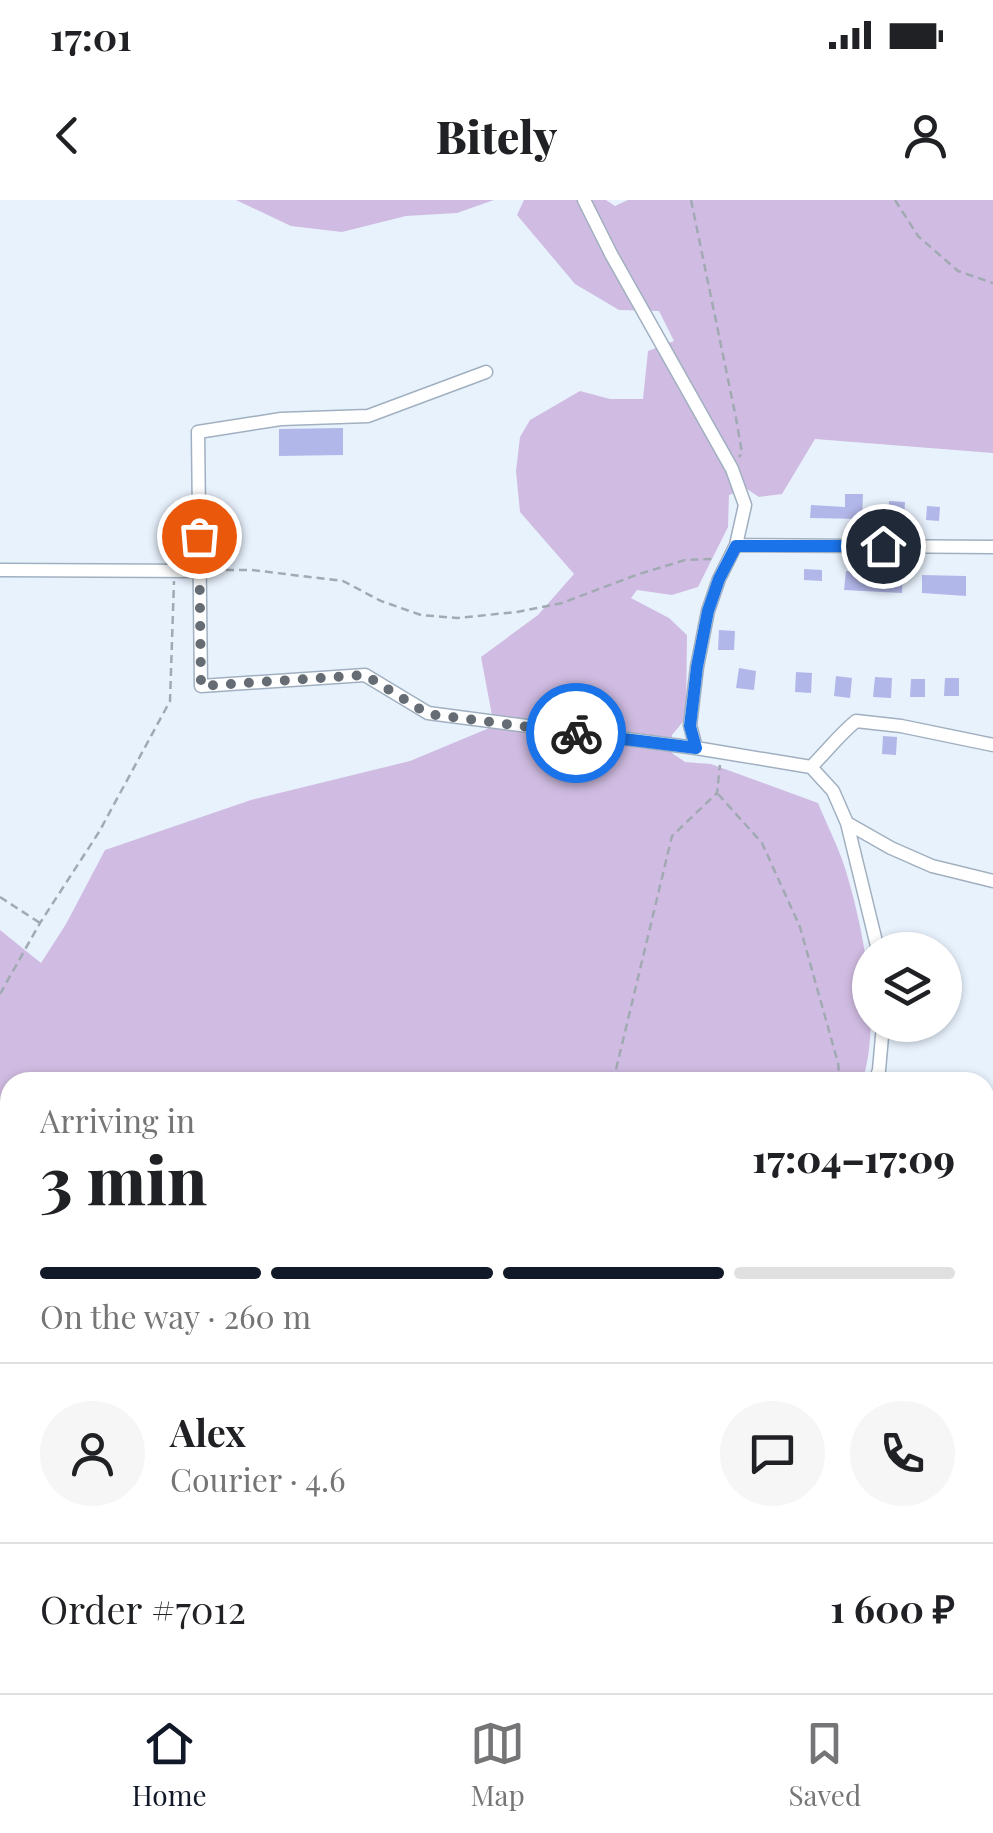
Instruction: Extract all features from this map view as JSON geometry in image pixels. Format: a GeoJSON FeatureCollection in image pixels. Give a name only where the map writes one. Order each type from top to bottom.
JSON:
{"type":"FeatureCollection","features":[{"type":"Feature","properties":{"kind":"street"},"geometry":{"type":"LineString","coordinates":[[584,200],[732,469],[746,505],[733,552],[708,611],[690,726],[696,748]]}},
{"type":"Feature","properties":{"kind":"street"},"geometry":{"type":"LineString","coordinates":[[486,372],[368,416],[281,419],[198,432],[201,686],[365,675],[428,714],[812,767],[834,792],[847,823],[874,932]]}},
{"type":"Feature","properties":{"kind":"street"},"geometry":{"type":"LineString","coordinates":[[733,552],[993,547]]}},
{"type":"Feature","properties":{"kind":"street"},"geometry":{"type":"LineString","coordinates":[[0,570],[199,571]]}},
{"type":"Feature","properties":{"kind":"street"},"geometry":{"type":"LineString","coordinates":[[812,767],[837,736],[856,721],[993,745]]}},
{"type":"Feature","properties":{"kind":"street"},"geometry":{"type":"LineString","coordinates":[[847,823],[932,866],[993,882]]}},
{"type":"Feature","properties":{"kind":"street"},"geometry":{"type":"LineString","coordinates":[[878,1072],[882,1042]]}},
{"type":"Feature","properties":{"kind":"path"},"geometry":{"type":"LineString","coordinates":[[691,200],[742,453],[732,469]]}},
{"type":"Feature","properties":{"kind":"path"},"geometry":{"type":"LineString","coordinates":[[894,200],[918,236],[958,271],[993,282]]}},
{"type":"Feature","properties":{"kind":"path"},"geometry":{"type":"LineString","coordinates":[[199,571],[252,570],[343,581],[380,602],[421,615],[457,618],[518,612],[562,602],[686,560],[733,552]]}},
{"type":"Feature","properties":{"kind":"path"},"geometry":{"type":"LineString","coordinates":[[0,994],[99,832],[170,701],[174,571]]}},
{"type":"Feature","properties":{"kind":"path"},"geometry":{"type":"LineString","coordinates":[[615,1072],[672,836],[716,793],[722,753]]}},
{"type":"Feature","properties":{"kind":"path"},"geometry":{"type":"LineString","coordinates":[[716,793],[762,843],[800,927],[839,1072]]}},
{"type":"Feature","properties":{"kind":"path"},"geometry":{"type":"LineString","coordinates":[[0,897],[40,924]]}},
{"type":"Feature","properties":{"kind":"shaded area"},"geometry":{"type":"Polygon","coordinates":[[[236,200],[494,200],[457,213],[406,216],[342,232],[291,226],[236,200]]]}},
{"type":"Feature","properties":{"kind":"shaded area"},"geometry":{"type":"Polygon","coordinates":[[[524,200],[606,200],[615,206],[628,200],[993,200],[993,453],[815,439],[782,494],[759,497],[747,489],[729,495],[728,527],[698,587],[672,595],[637,590],[631,598],[669,618],[687,635],[686,718],[672,735],[672,753],[685,762],[711,764],[818,803],[845,868],[861,932],[852,932],[852,1042],[869,1042],[864,1072],[0,1072],[0,930],[41,963],[105,850],[251,800],[410,761],[494,726],[481,657],[538,615],[574,574],[520,512],[516,471],[520,437],[530,420],[580,391],[610,399],[643,399],[648,351],[674,341],[659,311],[619,310],[575,284],[517,215],[524,200]]]}},
{"type":"Feature","properties":{"kind":"building"},"geometry":{"type":"Polygon","coordinates":[[[343,428],[343,455],[279,456],[279,429],[343,428]]]}},
{"type":"Feature","properties":{"kind":"building"},"geometry":{"type":"Polygon","coordinates":[[[845,494],[863,494],[862,519],[810,518],[811,505],[845,507],[845,494]]]}},
{"type":"Feature","properties":{"kind":"building"},"geometry":{"type":"Polygon","coordinates":[[[889,501],[905,502],[904,520],[888,519],[889,501]]]}},
{"type":"Feature","properties":{"kind":"building"},"geometry":{"type":"Polygon","coordinates":[[[927,506],[940,507],[939,521],[926,520],[927,506]]]}},
{"type":"Feature","properties":{"kind":"building"},"geometry":{"type":"Polygon","coordinates":[[[804,569],[822,570],[822,581],[804,580],[804,569]]]}},
{"type":"Feature","properties":{"kind":"building"},"geometry":{"type":"Polygon","coordinates":[[[846,571],[903,574],[902,593],[844,590],[846,571]]]}},
{"type":"Feature","properties":{"kind":"building"},"geometry":{"type":"Polygon","coordinates":[[[922,575],[966,576],[966,596],[922,593],[922,575]]]}},
{"type":"Feature","properties":{"kind":"building"},"geometry":{"type":"Polygon","coordinates":[[[719,630],[735,631],[734,650],[718,650],[719,630]]]}},
{"type":"Feature","properties":{"kind":"building"},"geometry":{"type":"Polygon","coordinates":[[[739,668],[756,671],[754,690],[736,688],[739,668]]]}},
{"type":"Feature","properties":{"kind":"building"},"geometry":{"type":"Polygon","coordinates":[[[796,672],[812,673],[811,693],[795,692],[796,672]]]}},
{"type":"Feature","properties":{"kind":"building"},"geometry":{"type":"Polygon","coordinates":[[[836,676],[852,678],[850,698],[834,696],[836,676]]]}},
{"type":"Feature","properties":{"kind":"building"},"geometry":{"type":"Polygon","coordinates":[[[875,677],[892,678],[891,698],[873,697],[875,677]]]}},
{"type":"Feature","properties":{"kind":"building"},"geometry":{"type":"Polygon","coordinates":[[[945,678],[959,678],[959,696],[944,696],[945,678]]]}},
{"type":"Feature","properties":{"kind":"building"},"geometry":{"type":"Polygon","coordinates":[[[911,679],[925,679],[925,697],[910,697],[911,679]]]}},
{"type":"Feature","properties":{"kind":"building"},"geometry":{"type":"Polygon","coordinates":[[[883,736],[897,737],[896,755],[882,754],[883,736]]]}},
{"type":"Feature","properties":{"kind":"way so far"},"geometry":{"type":"LineString","coordinates":[[199,536],[201,686],[365,675],[428,714],[576,733]]}},
{"type":"Feature","properties":{"kind":"route"},"geometry":{"type":"LineString","coordinates":[[576,733],[696,748],[690,726],[708,611],[736,546],[883,546]]}}]}
